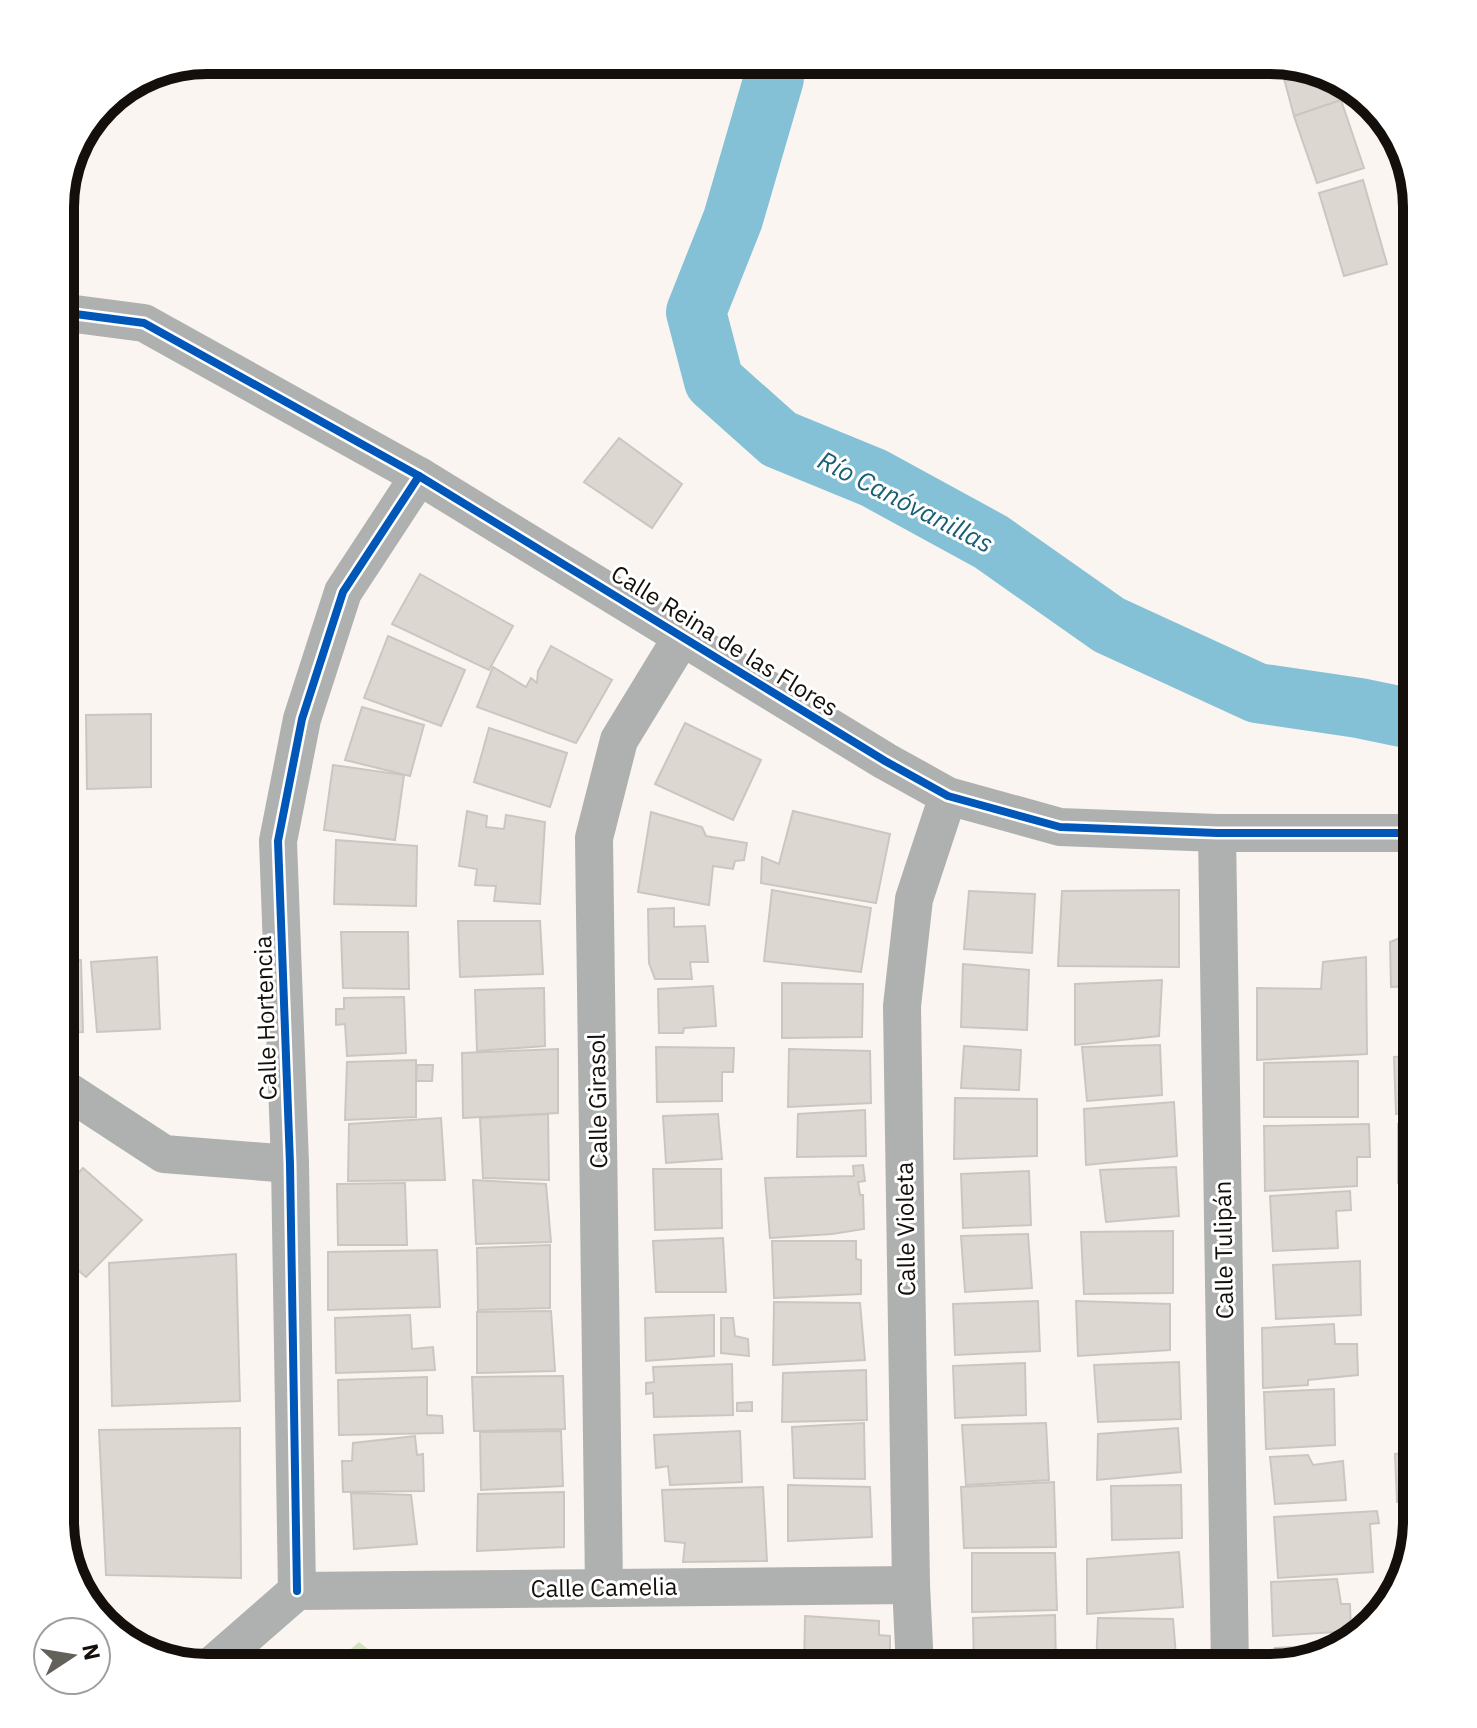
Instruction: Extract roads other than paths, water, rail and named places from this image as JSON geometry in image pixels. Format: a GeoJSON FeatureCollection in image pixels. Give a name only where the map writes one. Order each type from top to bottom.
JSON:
{"type":"FeatureCollection","features":[{"type":"Feature","properties":{"kind":"street","name":"Calle Reina de las Flores"},"geometry":{"type":"LineString","coordinates":[[74,314],[144,323],[419,476],[885,761],[948,796],[1060,827],[1217,833],[1403,833]]}},
{"type":"Feature","properties":{"kind":"street","name":"Calle Hortencia"},"geometry":{"type":"LineString","coordinates":[[297,1591],[290,1164],[278,841],[302,719],[343,592],[419,476]]}},
{"type":"Feature","properties":{"kind":"street","name":"Calle Girasol"},"geometry":{"type":"LineString","coordinates":[[604,1587],[594,838],[619,740],[682,637]]}},
{"type":"Feature","properties":{"kind":"street","name":"Calle Violeta"},"geometry":{"type":"LineString","coordinates":[[914,1654],[902,1006],[914,899],[948,796]]}},
{"type":"Feature","properties":{"kind":"street","name":"Calle Tulipán"},"geometry":{"type":"LineString","coordinates":[[1217,833],[1230,1654]]}},
{"type":"Feature","properties":{"kind":"street"},"geometry":{"type":"LineString","coordinates":[[74,1095],[164,1154],[290,1164]]}},
{"type":"Feature","properties":{"kind":"street","name":"Calle Camelia"},"geometry":{"type":"LineString","coordinates":[[297,1591],[911,1585]]}},
{"type":"Feature","properties":{"kind":"street"},"geometry":{"type":"LineString","coordinates":[[225,1654],[297,1591]]}},
{"type":"Feature","properties":{"kind":"waterway","name":"Río Canóvanillas"},"geometry":{"type":"LineString","coordinates":[[773,74],[733,219],[696,312],[714,381],[779,439],[874,478],[991,542],[1109,625],[1257,693],[1403,717]]}}]}
